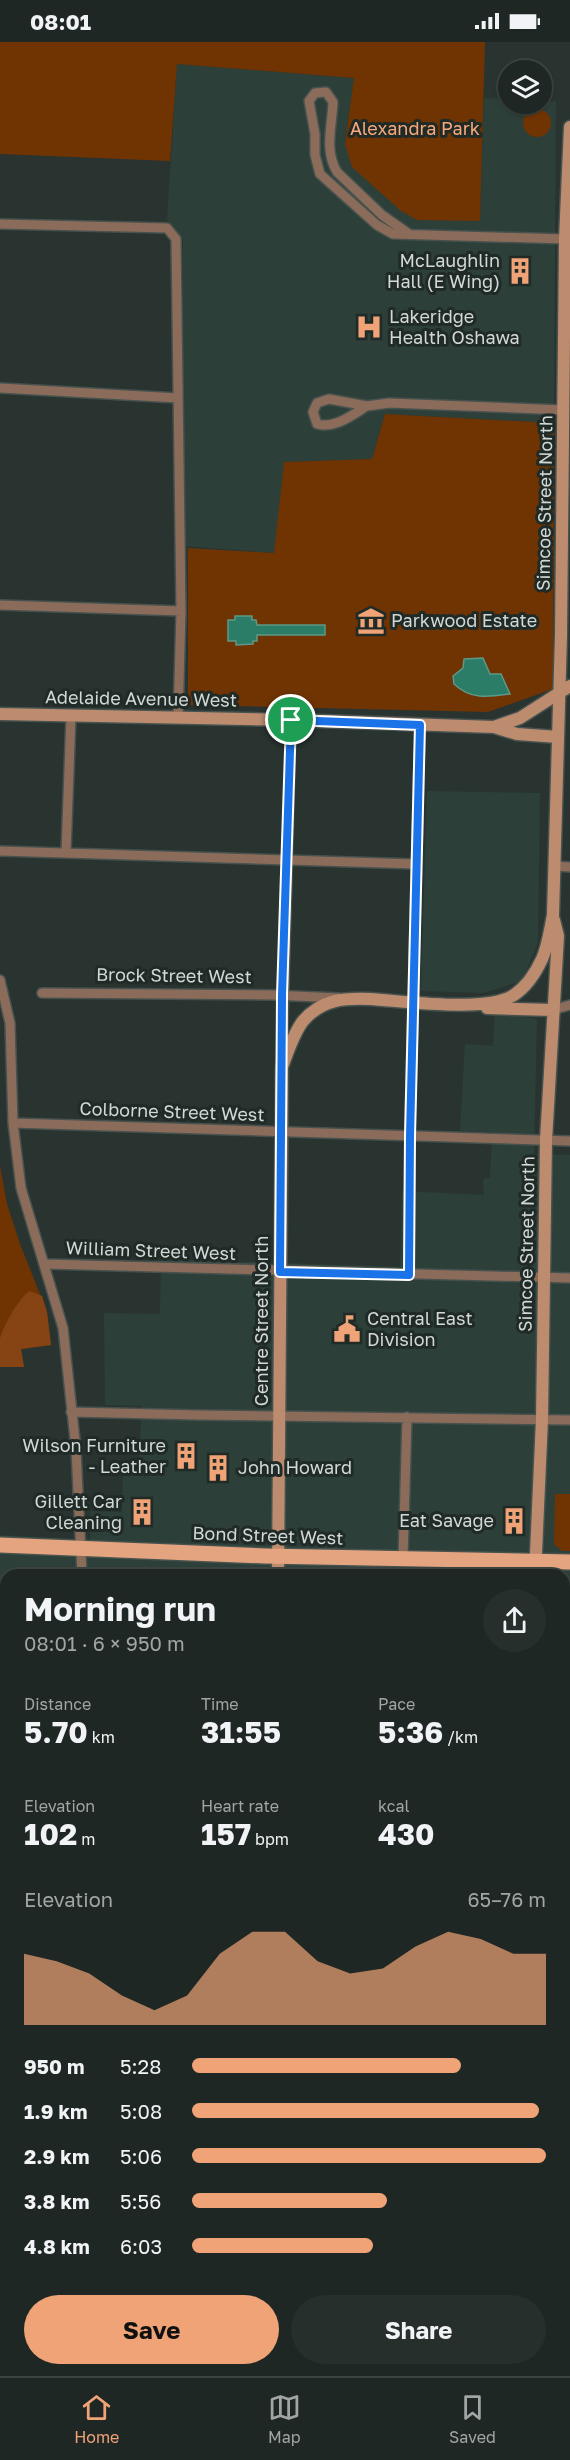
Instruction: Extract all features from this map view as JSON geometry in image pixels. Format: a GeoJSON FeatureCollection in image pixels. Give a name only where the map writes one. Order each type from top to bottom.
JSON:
{"type":"FeatureCollection","features":[{"type":"Feature","properties":{"kind":"main road","name":"Simcoe Street North"},"geometry":{"type":"LineString","coordinates":[[527,983],[542,959],[553,915],[558,737],[565,689],[564,410],[570,127]]}},
{"type":"Feature","properties":{"kind":"main road","name":"Adelaide Avenue West"},"geometry":{"type":"LineString","coordinates":[[0,714],[494,727],[520,718],[565,689]]}},
{"type":"Feature","properties":{"kind":"main road"},"geometry":{"type":"LineString","coordinates":[[494,727],[517,734],[558,737]]}},
{"type":"Feature","properties":{"kind":"main road","name":"Simcoe Street North"},"geometry":{"type":"LineString","coordinates":[[535,1568],[542,1419],[546,1140],[558,936],[553,915]]}},
{"type":"Feature","properties":{"kind":"main road","name":"Brock Street West"},"geometry":{"type":"LineString","coordinates":[[303,1021],[317,1009],[341,998],[465,1006],[500,1002],[514,996],[527,983]]}},
{"type":"Feature","properties":{"kind":"main road"},"geometry":{"type":"LineString","coordinates":[[465,1006],[552,1010]]}},
{"type":"Feature","properties":{"kind":"main road","name":"Centre Street North"},"geometry":{"type":"LineString","coordinates":[[278,1569],[282,1067],[292,1040],[303,1021]]}},
{"type":"Feature","properties":{"kind":"main road","name":"Bond Street West"},"geometry":{"type":"LineString","coordinates":[[0,1545],[80,1550],[403,1559],[535,1568],[570,1562]]}},
{"type":"Feature","properties":{"kind":"street"},"geometry":{"type":"LineString","coordinates":[[409,234],[376,210],[337,172],[328,143],[333,102],[326,92],[315,93],[309,101],[315,134],[315,155],[320,174],[377,225],[393,234],[566,239]]}},
{"type":"Feature","properties":{"kind":"street"},"geometry":{"type":"LineString","coordinates":[[0,224],[167,228],[174,234],[177,249],[181,611],[178,718]]}},
{"type":"Feature","properties":{"kind":"street"},"geometry":{"type":"LineString","coordinates":[[0,388],[178,398]]}},
{"type":"Feature","properties":{"kind":"street"},"geometry":{"type":"LineString","coordinates":[[367,406],[336,424],[326,426],[317,424],[313,412],[317,403],[329,399],[367,406],[389,404],[564,410]]}},
{"type":"Feature","properties":{"kind":"street"},"geometry":{"type":"LineString","coordinates":[[0,604],[181,611]]}},
{"type":"Feature","properties":{"kind":"street"},"geometry":{"type":"LineString","coordinates":[[66,852],[71,716]]}},
{"type":"Feature","properties":{"kind":"street","name":"Centre Street North"},"geometry":{"type":"LineString","coordinates":[[282,1067],[282,995],[291,720]]}},
{"type":"Feature","properties":{"kind":"street"},"geometry":{"type":"LineString","coordinates":[[409,1275],[420,725]]}},
{"type":"Feature","properties":{"kind":"street"},"geometry":{"type":"LineString","coordinates":[[0,851],[416,864]]}},
{"type":"Feature","properties":{"kind":"street"},"geometry":{"type":"LineString","coordinates":[[554,866],[570,867]]}},
{"type":"Feature","properties":{"kind":"street"},"geometry":{"type":"LineString","coordinates":[[0,980],[10,1023],[13,1123],[21,1188],[63,1328],[76,1449],[82,1569]]}},
{"type":"Feature","properties":{"kind":"street","name":"Brock Street West"},"geometry":{"type":"LineString","coordinates":[[42,993],[282,995],[341,998]]}},
{"type":"Feature","properties":{"kind":"street"},"geometry":{"type":"LineString","coordinates":[[552,1010],[570,1005]]}},
{"type":"Feature","properties":{"kind":"street","name":"Colborne Street West"},"geometry":{"type":"LineString","coordinates":[[13,1123],[570,1141]]}},
{"type":"Feature","properties":{"kind":"street","name":"William Street West"},"geometry":{"type":"LineString","coordinates":[[45,1264],[570,1278]]}},
{"type":"Feature","properties":{"kind":"street"},"geometry":{"type":"LineString","coordinates":[[71,1412],[570,1420]]}},
{"type":"Feature","properties":{"kind":"street"},"geometry":{"type":"LineString","coordinates":[[403,1559],[407,1418]]}},
{"type":"Feature","properties":{"kind":"shaded area","name":"Lakeridge Health Oshawa"},"geometry":{"type":"Polygon","coordinates":[[[177,64],[354,78],[345,144],[480,221],[484,98],[498,99],[498,114],[552,114],[552,101],[556,101],[554,423],[385,414],[372,459],[284,462],[275,553],[183,546],[183,240],[167,220],[177,64]]]}},
{"type":"Feature","properties":{"kind":"shaded area"},"geometry":{"type":"Polygon","coordinates":[[[235,616],[252,616],[252,620],[256,620],[257,625],[325,625],[325,635],[257,635],[257,641],[253,641],[253,644],[236,645],[236,641],[228,641],[228,620],[235,620],[235,616]]]}},
{"type":"Feature","properties":{"kind":"shaded area"},"geometry":{"type":"Polygon","coordinates":[[[483,658],[490,674],[501,674],[510,694],[473,695],[454,684],[453,676],[463,668],[464,659],[483,658]]]}},
{"type":"Feature","properties":{"kind":"shaded area"},"geometry":{"type":"Polygon","coordinates":[[[427,791],[540,793],[538,942],[522,981],[483,993],[421,991],[427,791]]]}},
{"type":"Feature","properties":{"kind":"shaded area"},"geometry":{"type":"Polygon","coordinates":[[[495,1013],[537,1019],[534,1154],[570,1155],[570,1569],[0,1569],[0,1535],[90,1540],[90,1511],[122,1512],[123,1469],[138,1470],[142,1406],[105,1405],[104,1313],[160,1314],[161,1259],[400,1267],[402,1191],[484,1195],[483,1179],[490,1178],[492,1132],[460,1131],[465,1044],[493,1046],[495,1013]]]}},
{"type":"Feature","properties":{"kind":"shaded area"},"geometry":{"type":"Polygon","coordinates":[[[30,1291],[42,1296],[47,1312],[51,1345],[21,1349],[24,1367],[0,1367],[1,1334],[17,1305],[30,1291]]]}},
{"type":"Feature","properties":{"kind":"green space","name":"Alexandra Park"},"geometry":{"type":"Polygon","coordinates":[[[0,42],[485,42],[480,221],[417,220],[401,211],[352,167],[345,144],[354,78],[177,64],[170,161],[0,154],[0,42]]]}},
{"type":"Feature","properties":{"kind":"green space"},"geometry":{"type":"Polygon","coordinates":[[[526,114],[548,114],[550,128],[542,136],[532,136],[524,128],[523,123],[526,114]]]}},
{"type":"Feature","properties":{"kind":"green space","name":"Parkwood Estate"},"geometry":{"type":"Polygon","coordinates":[[[385,414],[554,423],[553,689],[488,712],[188,705],[188,548],[274,553],[284,462],[372,459],[385,414]]]}},
{"type":"Feature","properties":{"kind":"green space"},"geometry":{"type":"Polygon","coordinates":[[[0,1166],[7,1204],[47,1312],[51,1345],[21,1349],[24,1367],[0,1367],[0,1166]]]}},
{"type":"Feature","properties":{"kind":"green space"},"geometry":{"type":"Polygon","coordinates":[[[555,1494],[570,1494],[570,1551],[562,1551],[554,1544],[555,1494]]]}},
{"type":"Feature","properties":{"kind":"place","name":"McLaughlin Hall (E Wing)"},"geometry":{"type":"Point","coordinates":[520,271]}},
{"type":"Feature","properties":{"kind":"place","name":"Lakeridge Health Oshawa"},"geometry":{"type":"Point","coordinates":[369,327]}},
{"type":"Feature","properties":{"kind":"place","name":"Parkwood Estate"},"geometry":{"type":"Point","coordinates":[371,621]}},
{"type":"Feature","properties":{"kind":"place","name":"Central East Division"},"geometry":{"type":"Point","coordinates":[347,1329]}},
{"type":"Feature","properties":{"kind":"place","name":"Wilson Furniture - Leather"},"geometry":{"type":"Point","coordinates":[186,1456]}},
{"type":"Feature","properties":{"kind":"place","name":"John Howard"},"geometry":{"type":"Point","coordinates":[218,1468]}},
{"type":"Feature","properties":{"kind":"place","name":"Gillett Car Cleaning"},"geometry":{"type":"Point","coordinates":[142,1512]}},
{"type":"Feature","properties":{"kind":"place","name":"Eat Savage"},"geometry":{"type":"Point","coordinates":[514,1521]}},
{"type":"Feature","properties":{"kind":"route"},"geometry":{"type":"LineString","coordinates":[[291,720],[420,725],[409,1275],[280,1272],[282,995],[291,720]]}}]}
